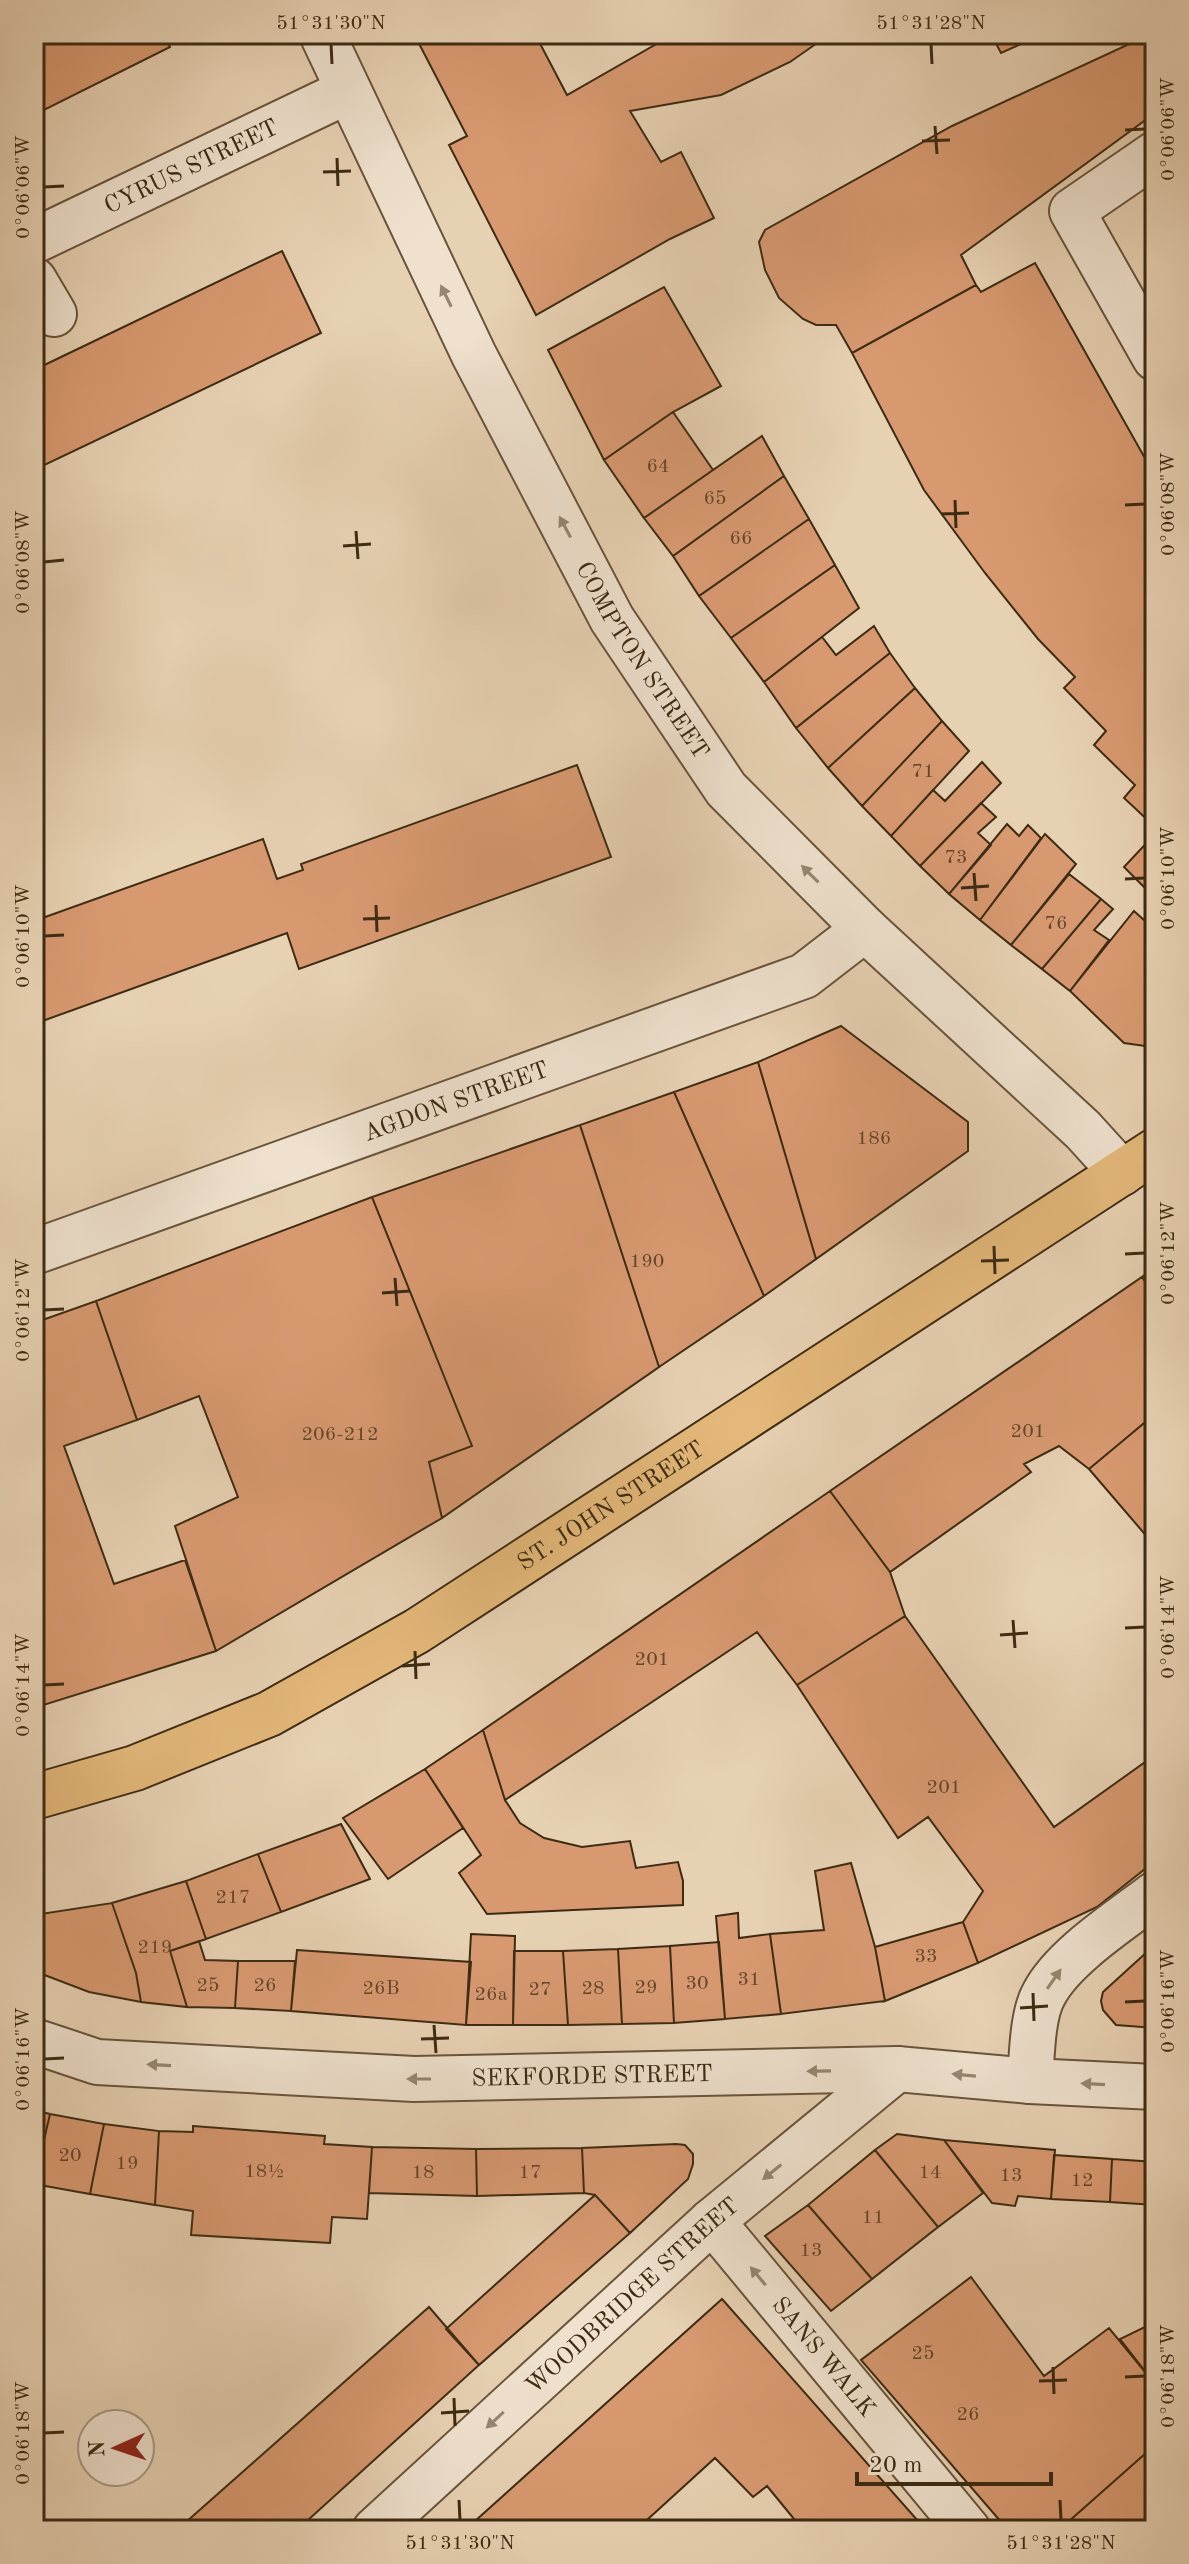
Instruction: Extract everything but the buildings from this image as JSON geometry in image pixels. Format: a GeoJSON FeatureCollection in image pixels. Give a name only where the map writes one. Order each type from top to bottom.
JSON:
{"type":"FeatureCollection","features":[{"type":"Feature","properties":{"kind":"main road","name":"ST. JOHN STREET"},"geometry":{"type":"LineString","coordinates":[[34,1797],[135,1768],[269,1714],[417,1631],[1139,1162]]}},
{"type":"Feature","properties":{"kind":"street","name":"COMPTON STREET"},"geometry":{"type":"LineString","coordinates":[[322,34],[474,355],[612,619],[726,789],[865,929],[1083,1130],[1139,1162]]}},
{"type":"Feature","properties":{"kind":"street","name":"CYRUS STREET"},"geometry":{"type":"LineString","coordinates":[[34,241],[348,91]]}},
{"type":"Feature","properties":{"kind":"street"},"geometry":{"type":"LineString","coordinates":[[1155,154],[1072,211],[1143,313],[1155,358]]}},
{"type":"Feature","properties":{"kind":"street","name":"AGDON STREET"},"geometry":{"type":"LineString","coordinates":[[34,1252],[804,976],[865,929]]}},
{"type":"Feature","properties":{"kind":"street"},"geometry":{"type":"LineString","coordinates":[[1030,2081],[1042,1996],[1062,1967],[1155,1894]]}},
{"type":"Feature","properties":{"kind":"street","name":"SEKFORDE STREET"},"geometry":{"type":"LineString","coordinates":[[34,2041],[97,2062],[414,2079],[897,2069],[1030,2081],[1155,2087]]}},
{"type":"Feature","properties":{"kind":"street","name":"WOODBRIDGE STREET"},"geometry":{"type":"LineString","coordinates":[[375,2530],[712,2221],[897,2069]]}},
{"type":"Feature","properties":{"kind":"street","name":"SANS WALK"},"geometry":{"type":"LineString","coordinates":[[712,2221],[968,2530]]}}]}
